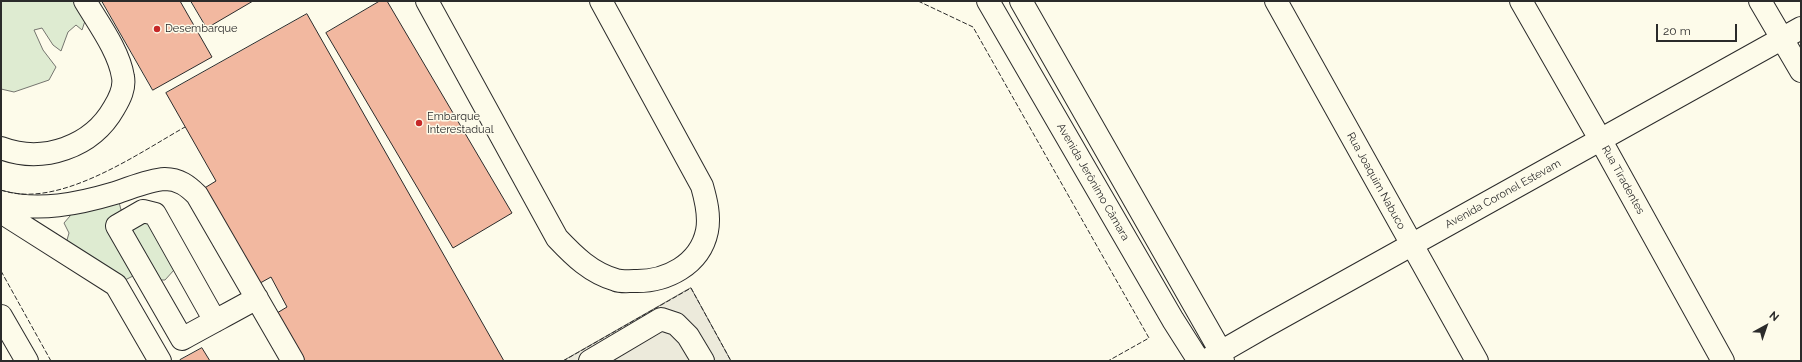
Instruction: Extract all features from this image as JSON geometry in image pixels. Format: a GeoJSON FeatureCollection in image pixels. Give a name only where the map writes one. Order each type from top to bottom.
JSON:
{"type":"FeatureCollection","features":[{"type":"Feature","properties":{"kind":"main road"},"geometry":{"type":"LineString","coordinates":[[1,148],[13,152],[41,155],[63,150],[80,142],[94,131],[108,118],[116,105],[123,91],[124,77],[114,50],[85,1]]}},
{"type":"Feature","properties":{"kind":"main road"},"geometry":{"type":"LineString","coordinates":[[427,1],[557,238],[576,258],[594,271],[616,280],[656,280],[672,275],[686,265],[701,250],[707,230],[707,203],[702,186],[601,1]]}},
{"type":"Feature","properties":{"kind":"main road","name":"Avenida Jerônimo Câmara"},"geometry":{"type":"LineString","coordinates":[[988,1],[1173,320],[1199,361]]}},
{"type":"Feature","properties":{"kind":"main road"},"geometry":{"type":"LineString","coordinates":[[1020,1],[1216,358]]}},
{"type":"Feature","properties":{"kind":"main road","name":"Rua Joaquim Nabuco"},"geometry":{"type":"LineString","coordinates":[[1276,1],[1477,361]]}},
{"type":"Feature","properties":{"kind":"main road","name":"Rua Tiradentes"},"geometry":{"type":"LineString","coordinates":[[1521,1],[1723,361]]}},
{"type":"Feature","properties":{"kind":"main road"},"geometry":{"type":"LineString","coordinates":[[1760,1],[1801,71]]}},
{"type":"Feature","properties":{"kind":"main road","name":"Avenida Coronel Estevam"},"geometry":{"type":"LineString","coordinates":[[1216,358],[1411,245],[1801,28]]}},
{"type":"Feature","properties":{"kind":"main road"},"geometry":{"type":"LineString","coordinates":[[1,202],[17,206],[38,208],[73,203],[114,193],[150,181],[166,179],[179,181],[188,186],[197,195],[294,361]]}},
{"type":"Feature","properties":{"kind":"main road"},"geometry":{"type":"LineString","coordinates":[[215,321],[155,214],[143,211],[117,226],[182,339],[215,321],[257,298]]}},
{"type":"Feature","properties":{"kind":"main road"},"geometry":{"type":"LineString","coordinates":[[1,212],[116,285],[160,361]]}},
{"type":"Feature","properties":{"kind":"main road"},"geometry":{"type":"LineString","coordinates":[[1,316],[27,361]]}},
{"type":"Feature","properties":{"kind":"main road"},"geometry":{"type":"LineString","coordinates":[[590,361],[619,354],[661,319],[676,324],[688,336],[703,361]]}},
{"type":"Feature","properties":{"kind":"green space"},"geometry":{"type":"Polygon","coordinates":[[[1,1],[94,1],[82,30],[76,25],[68,32],[61,51],[53,45],[42,28],[34,30],[43,50],[56,67],[49,80],[14,92],[1,89],[1,1]]]}},
{"type":"Feature","properties":{"kind":"green space"},"geometry":{"type":"Polygon","coordinates":[[[118,198],[121,210],[132,206],[142,207],[174,270],[165,280],[154,280],[137,274],[121,282],[69,251],[67,240],[69,233],[64,223],[70,216],[71,209],[118,198]]]}},
{"type":"Feature","properties":{"kind":"shaded area"},"geometry":{"type":"Polygon","coordinates":[[[691,288],[731,361],[563,361],[691,288]]]}},
{"type":"Feature","properties":{"kind":"building","name":"Desembarque"},"geometry":{"type":"Polygon","coordinates":[[[102,1],[180,1],[212,57],[153,90],[102,1]]]}},
{"type":"Feature","properties":{"kind":"building"},"geometry":{"type":"Polygon","coordinates":[[[191,1],[253,1],[207,28],[191,1]]]}},
{"type":"Feature","properties":{"kind":"building","name":"Embarque Interestadual"},"geometry":{"type":"Polygon","coordinates":[[[380,1],[387,1],[512,213],[453,248],[326,33],[380,1]]]}},
{"type":"Feature","properties":{"kind":"building"},"geometry":{"type":"Polygon","coordinates":[[[307,14],[504,361],[297,361],[272,316],[287,307],[271,277],[253,287],[198,192],[216,181],[166,93],[307,14]]]}},
{"type":"Feature","properties":{"kind":"building"},"geometry":{"type":"Polygon","coordinates":[[[202,348],[210,361],[180,361],[180,360],[202,348]]]}},
{"type":"Feature","properties":{"kind":"fence"},"geometry":{"type":"LineString","coordinates":[[918,1],[973,27],[1149,338],[1108,361]]}},
{"type":"Feature","properties":{"kind":"fence"},"geometry":{"type":"LineString","coordinates":[[1,190],[23,194],[47,192],[72,186],[121,164],[185,127]]}},
{"type":"Feature","properties":{"kind":"fence"},"geometry":{"type":"LineString","coordinates":[[1,271],[51,361]]}},
{"type":"Feature","properties":{"kind":"fence"},"geometry":{"type":"LineString","coordinates":[[563,361],[691,288],[731,361]]}},
{"type":"Feature","properties":{"kind":"place","name":"Desembarque"},"geometry":{"type":"Point","coordinates":[157,29]}},
{"type":"Feature","properties":{"kind":"place","name":"Embarque Interestadual"},"geometry":{"type":"Point","coordinates":[419,123]}}]}
